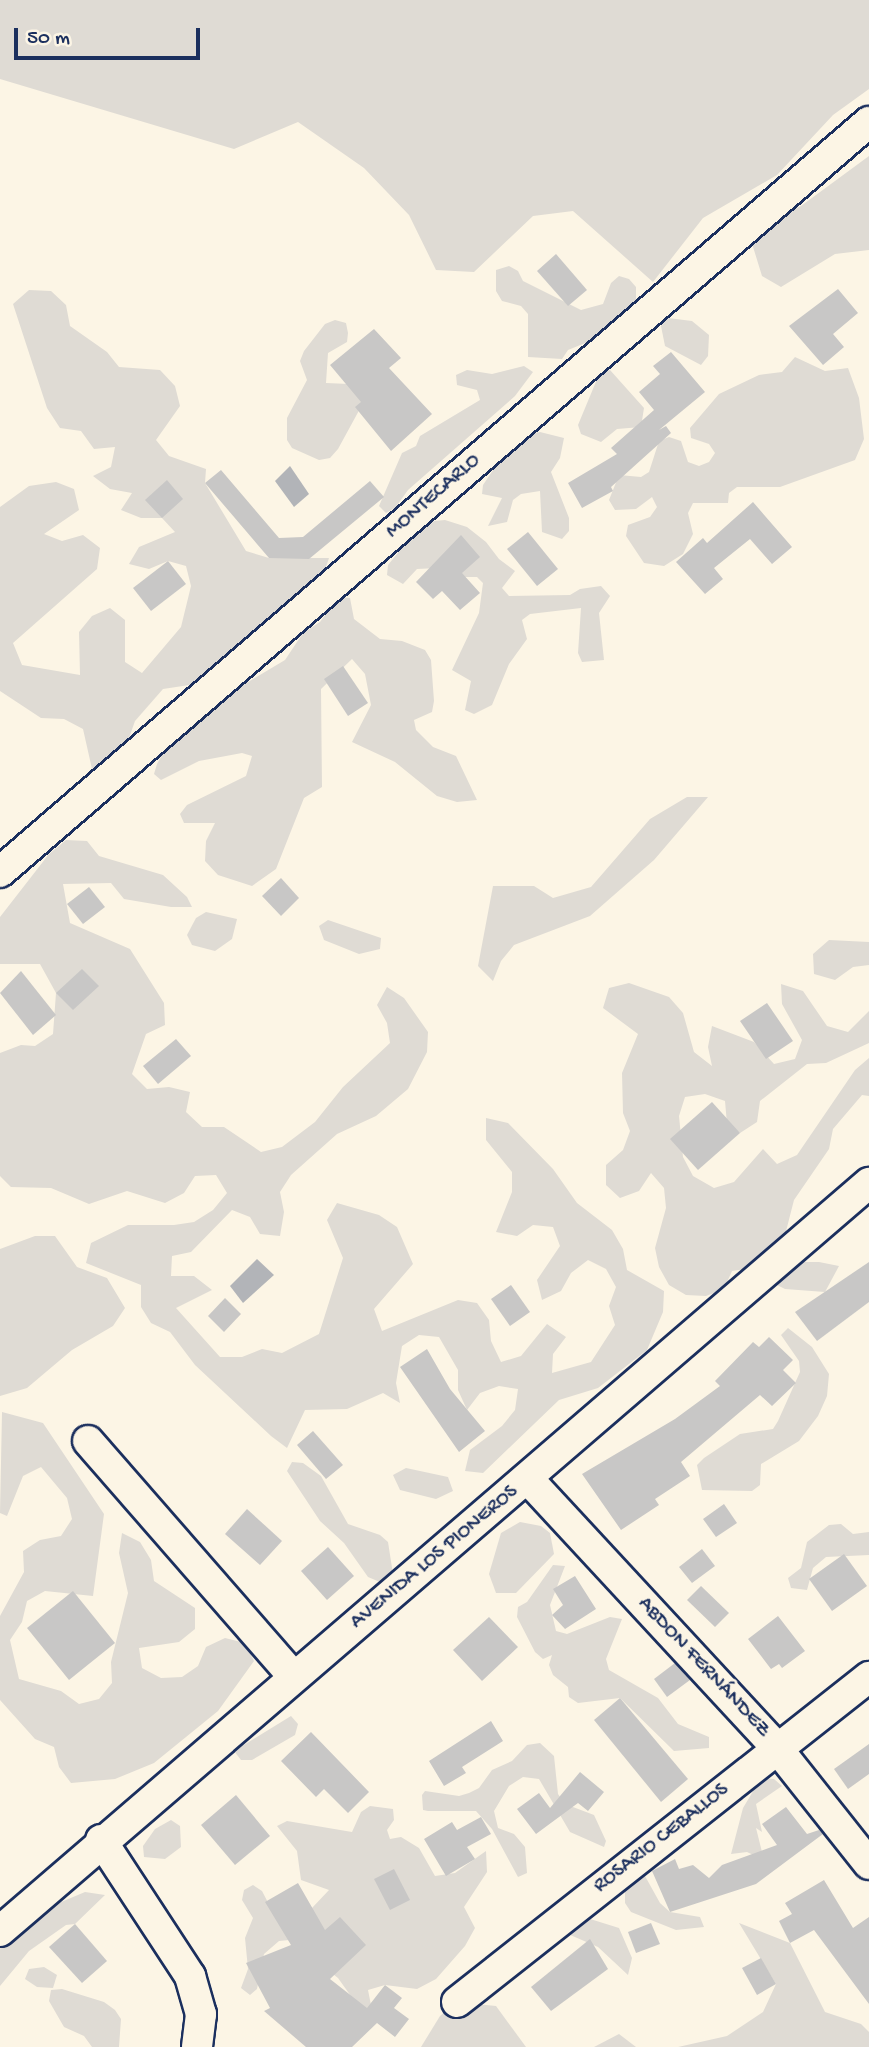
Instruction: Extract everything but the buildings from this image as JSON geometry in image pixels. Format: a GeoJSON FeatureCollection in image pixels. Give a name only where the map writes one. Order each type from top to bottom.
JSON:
{"type":"FeatureCollection","features":[{"type":"Feature","properties":{"kind":"street","name":"MONTECARLO"},"geometry":{"type":"LineString","coordinates":[[0,872],[869,122]]}},
{"type":"Feature","properties":{"kind":"street","name":"AVENIDA LOS PIONEROS"},"geometry":{"type":"LineString","coordinates":[[0,1931],[102,1840],[528,1479],[869,1183]]}},
{"type":"Feature","properties":{"kind":"street"},"geometry":{"type":"LineString","coordinates":[[88,1441],[294,1677]]}},
{"type":"Feature","properties":{"kind":"street","name":"ABDON FERNÁNDEZ"},"geometry":{"type":"LineString","coordinates":[[528,1479],[777,1748],[869,1864]]}},
{"type":"Feature","properties":{"kind":"street","name":"ROSARIO CEBALLOS"},"geometry":{"type":"LineString","coordinates":[[457,2002],[869,1677]]}},
{"type":"Feature","properties":{"kind":"street"},"geometry":{"type":"LineString","coordinates":[[102,1840],[190,1976],[201,2014],[197,2047]]}},
{"type":"Feature","properties":{"kind":"shaded area"},"geometry":{"type":"Polygon","coordinates":[[[0,0],[869,0],[869,89],[833,115],[777,175],[703,218],[653,282],[573,211],[533,216],[474,272],[436,270],[409,215],[364,168],[298,122],[234,149],[0,79],[0,0]]]}},
{"type":"Feature","properties":{"kind":"shaded area"},"geometry":{"type":"Polygon","coordinates":[[[869,156],[869,250],[835,254],[781,287],[762,276],[750,237],[764,223],[801,206],[869,156]]]}},
{"type":"Feature","properties":{"kind":"shaded area"},"geometry":{"type":"Polygon","coordinates":[[[509,266],[518,271],[523,281],[581,310],[603,304],[611,283],[619,276],[629,279],[636,287],[636,309],[600,337],[568,350],[562,359],[528,357],[528,314],[521,306],[502,301],[496,291],[496,270],[509,266]]]}},
{"type":"Feature","properties":{"kind":"shaded area"},"geometry":{"type":"Polygon","coordinates":[[[29,290],[51,291],[66,305],[70,326],[107,352],[119,367],[160,370],[175,386],[180,406],[156,440],[169,456],[206,469],[205,483],[246,551],[269,558],[329,558],[322,579],[304,589],[209,682],[163,689],[135,721],[128,741],[92,769],[83,729],[64,719],[41,718],[0,691],[0,507],[29,486],[56,482],[74,489],[79,510],[44,534],[62,541],[83,535],[100,548],[97,569],[13,643],[22,665],[80,675],[79,632],[92,616],[110,608],[125,620],[125,662],[142,673],[181,627],[191,586],[186,566],[168,561],[149,569],[129,564],[139,547],[175,532],[162,518],[141,518],[121,510],[132,493],[110,489],[93,476],[111,467],[115,447],[94,449],[81,431],[60,428],[47,408],[13,304],[29,290]]]}},
{"type":"Feature","properties":{"kind":"shaded area"},"geometry":{"type":"Polygon","coordinates":[[[668,318],[692,321],[709,335],[708,356],[701,365],[665,346],[661,326],[668,318]]]}},
{"type":"Feature","properties":{"kind":"shaded area"},"geometry":{"type":"Polygon","coordinates":[[[335,320],[346,323],[347,342],[328,353],[326,383],[349,384],[368,394],[338,449],[330,458],[319,460],[292,448],[287,440],[287,418],[307,380],[300,361],[304,351],[325,324],[335,320]]]}},
{"type":"Feature","properties":{"kind":"shaded area"},"geometry":{"type":"Polygon","coordinates":[[[795,357],[825,371],[848,368],[859,398],[864,439],[855,460],[780,487],[737,487],[729,493],[728,503],[693,503],[688,513],[693,534],[683,554],[664,566],[644,563],[626,536],[628,525],[650,517],[657,507],[652,497],[636,509],[615,510],[609,500],[619,475],[641,477],[649,472],[659,441],[669,437],[681,441],[688,462],[699,466],[709,462],[715,453],[709,444],[691,438],[690,428],[719,394],[759,375],[782,372],[795,357]]]}},
{"type":"Feature","properties":{"kind":"shaded area"},"geometry":{"type":"Polygon","coordinates":[[[524,366],[533,372],[515,396],[408,490],[395,508],[386,513],[379,506],[402,453],[416,446],[420,436],[480,400],[477,390],[457,385],[456,375],[467,370],[492,374],[524,366]]]}},
{"type":"Feature","properties":{"kind":"shaded area"},"geometry":{"type":"Polygon","coordinates":[[[610,370],[644,408],[641,427],[617,429],[601,442],[581,434],[578,425],[600,372],[610,370]]]}},
{"type":"Feature","properties":{"kind":"shaded area"},"geometry":{"type":"Polygon","coordinates":[[[540,432],[564,438],[560,458],[551,472],[569,518],[569,531],[562,539],[542,532],[540,491],[521,494],[513,500],[507,522],[488,526],[502,498],[482,494],[483,485],[501,458],[527,434],[540,432]]]}},
{"type":"Feature","properties":{"kind":"shaded area"},"geometry":{"type":"Polygon","coordinates":[[[290,466],[309,494],[294,507],[275,481],[290,466]]]}},
{"type":"Feature","properties":{"kind":"shaded area"},"geometry":{"type":"Polygon","coordinates":[[[445,520],[467,527],[515,571],[502,588],[509,596],[570,595],[580,589],[601,586],[610,596],[599,613],[604,660],[582,662],[578,653],[581,608],[530,614],[522,620],[527,639],[509,664],[492,705],[474,714],[465,710],[471,681],[452,670],[479,613],[483,583],[477,577],[455,577],[438,568],[417,569],[403,584],[387,575],[388,565],[401,549],[434,521],[445,520]]]}},
{"type":"Feature","properties":{"kind":"shaded area"},"geometry":{"type":"Polygon","coordinates":[[[338,597],[350,598],[354,619],[380,639],[402,641],[425,650],[431,660],[434,701],[432,712],[414,720],[416,730],[433,747],[456,756],[477,800],[457,802],[437,796],[395,762],[352,742],[371,705],[365,674],[352,659],[321,689],[322,787],[304,798],[276,869],[252,886],[218,875],[205,861],[206,841],[215,823],[184,823],[180,814],[187,805],[246,776],[252,756],[242,753],[199,761],[161,780],[154,774],[157,764],[167,746],[228,694],[285,660],[303,633],[320,622],[338,597]]]}},
{"type":"Feature","properties":{"kind":"shaded area"},"geometry":{"type":"Polygon","coordinates":[[[687,797],[708,797],[654,860],[590,916],[514,945],[501,961],[493,981],[478,966],[493,886],[534,886],[553,898],[591,887],[650,819],[687,797]]]}},
{"type":"Feature","properties":{"kind":"shaded area"},"geometry":{"type":"Polygon","coordinates":[[[66,840],[87,841],[99,856],[163,875],[187,897],[192,907],[171,907],[124,899],[111,883],[63,884],[70,923],[130,949],[164,1003],[165,1025],[146,1034],[132,1074],[147,1089],[169,1087],[190,1092],[186,1112],[202,1127],[224,1127],[261,1152],[282,1147],[315,1122],[343,1087],[390,1043],[387,1023],[377,1005],[387,987],[404,998],[428,1032],[427,1052],[408,1089],[376,1116],[337,1134],[291,1175],[280,1192],[284,1212],[280,1236],[260,1234],[250,1217],[232,1210],[191,1252],[172,1256],[171,1276],[194,1276],[212,1290],[176,1308],[220,1357],[242,1357],[262,1349],[282,1353],[319,1334],[343,1258],[327,1220],[337,1203],[379,1215],[397,1227],[413,1264],[374,1309],[382,1331],[458,1300],[477,1303],[489,1320],[491,1341],[501,1362],[521,1356],[547,1324],[566,1337],[553,1354],[552,1373],[591,1362],[615,1325],[609,1306],[616,1287],[606,1269],[588,1260],[571,1273],[561,1291],[542,1300],[537,1280],[560,1246],[553,1227],[533,1225],[517,1236],[496,1232],[512,1192],[512,1172],[486,1140],[486,1118],[508,1123],[553,1169],[577,1203],[612,1230],[623,1249],[627,1270],[664,1291],[663,1312],[647,1350],[598,1388],[559,1400],[483,1473],[465,1471],[470,1450],[502,1426],[515,1410],[518,1389],[499,1386],[480,1393],[467,1410],[458,1390],[458,1370],[439,1337],[419,1335],[402,1346],[396,1383],[400,1403],[383,1393],[347,1409],[305,1410],[287,1448],[271,1436],[195,1365],[170,1332],[151,1323],[141,1307],[141,1285],[86,1263],[91,1243],[128,1225],[194,1222],[213,1210],[227,1193],[216,1175],[195,1176],[184,1193],[165,1203],[127,1191],[89,1204],[51,1188],[11,1187],[0,1176],[0,1053],[21,1045],[35,1046],[53,1034],[56,993],[40,964],[0,964],[0,917],[49,854],[66,840]]]}},
{"type":"Feature","properties":{"kind":"shaded area"},"geometry":{"type":"Polygon","coordinates":[[[206,912],[237,919],[232,939],[215,951],[192,945],[187,935],[196,918],[206,912]]]}},
{"type":"Feature","properties":{"kind":"shaded area"},"geometry":{"type":"Polygon","coordinates":[[[328,920],[381,938],[380,949],[359,954],[324,940],[319,926],[328,920]]]}},
{"type":"Feature","properties":{"kind":"shaded area"},"geometry":{"type":"Polygon","coordinates":[[[829,940],[869,942],[869,965],[853,967],[835,980],[814,974],[813,954],[829,940]]]}},
{"type":"Feature","properties":{"kind":"shaded area"},"geometry":{"type":"Polygon","coordinates":[[[629,983],[669,997],[683,1013],[694,1052],[712,1066],[708,1047],[712,1026],[754,1042],[774,1064],[795,1059],[802,1040],[782,1004],[781,984],[803,991],[827,1026],[848,1032],[869,1011],[869,1043],[826,1063],[807,1064],[760,1101],[757,1122],[740,1133],[727,1124],[725,1101],[705,1094],[685,1097],[679,1116],[683,1157],[693,1176],[714,1188],[734,1182],[763,1149],[777,1164],[797,1155],[855,1070],[869,1058],[869,1096],[862,1095],[833,1129],[829,1149],[794,1200],[784,1239],[752,1268],[732,1271],[724,1289],[706,1296],[686,1295],[669,1285],[659,1267],[655,1248],[666,1208],[664,1188],[651,1173],[639,1191],[620,1198],[606,1185],[606,1165],[623,1150],[630,1131],[623,1113],[622,1073],[638,1034],[603,1008],[609,988],[629,983]]]}},
{"type":"Feature","properties":{"kind":"shaded area"},"geometry":{"type":"Polygon","coordinates":[[[35,1236],[55,1236],[77,1267],[107,1278],[125,1308],[113,1326],[72,1350],[27,1388],[0,1396],[0,1249],[35,1236]]]}},
{"type":"Feature","properties":{"kind":"shaded area"},"geometry":{"type":"Polygon","coordinates":[[[257,1259],[274,1275],[243,1303],[230,1286],[257,1259]]]}},
{"type":"Feature","properties":{"kind":"shaded area"},"geometry":{"type":"Polygon","coordinates":[[[791,1262],[819,1262],[839,1266],[825,1292],[785,1289],[775,1284],[791,1262]]]}},
{"type":"Feature","properties":{"kind":"shaded area"},"geometry":{"type":"Polygon","coordinates":[[[788,1328],[812,1347],[829,1374],[827,1396],[818,1416],[799,1441],[761,1464],[760,1485],[752,1491],[702,1490],[697,1465],[704,1458],[740,1434],[773,1429],[778,1421],[800,1372],[799,1361],[781,1335],[788,1328]]]}},
{"type":"Feature","properties":{"kind":"shaded area"},"geometry":{"type":"Polygon","coordinates":[[[2,1412],[43,1423],[104,1514],[93,1596],[45,1591],[27,1601],[22,1622],[10,1640],[19,1679],[61,1691],[79,1704],[99,1699],[112,1683],[111,1662],[128,1593],[119,1553],[122,1533],[140,1542],[151,1560],[154,1581],[195,1608],[195,1629],[179,1642],[139,1648],[142,1668],[161,1678],[182,1677],[198,1666],[206,1647],[225,1638],[245,1643],[254,1661],[218,1711],[154,1763],[115,1779],[71,1783],[59,1767],[54,1747],[35,1739],[0,1700],[0,1616],[24,1572],[23,1551],[40,1540],[61,1536],[72,1519],[67,1498],[41,1467],[23,1476],[7,1516],[0,1513],[2,1412]]]}},
{"type":"Feature","properties":{"kind":"shaded area"},"geometry":{"type":"Polygon","coordinates":[[[292,1462],[303,1463],[321,1476],[348,1524],[380,1535],[388,1542],[393,1574],[387,1585],[368,1577],[344,1543],[320,1521],[287,1471],[292,1462]]]}},
{"type":"Feature","properties":{"kind":"shaded area"},"geometry":{"type":"Polygon","coordinates":[[[406,1468],[448,1477],[453,1491],[436,1499],[400,1490],[393,1475],[406,1468]]]}},
{"type":"Feature","properties":{"kind":"shaded area"},"geometry":{"type":"Polygon","coordinates":[[[520,1522],[541,1526],[550,1533],[554,1554],[516,1593],[496,1593],[489,1574],[501,1533],[520,1522]]]}},
{"type":"Feature","properties":{"kind":"shaded area"},"geometry":{"type":"Polygon","coordinates":[[[841,1524],[853,1534],[869,1532],[869,1555],[826,1557],[813,1568],[807,1590],[791,1588],[788,1578],[801,1568],[807,1542],[829,1525],[841,1524]]]}},
{"type":"Feature","properties":{"kind":"shaded area"},"geometry":{"type":"Polygon","coordinates":[[[553,1565],[565,1566],[550,1605],[556,1631],[567,1634],[610,1617],[622,1619],[606,1659],[609,1670],[658,1698],[678,1724],[709,1737],[709,1748],[674,1751],[620,1698],[578,1703],[569,1697],[568,1687],[553,1675],[549,1665],[552,1655],[543,1659],[535,1652],[517,1617],[518,1607],[527,1602],[553,1565]]]}},
{"type":"Feature","properties":{"kind":"shaded area"},"geometry":{"type":"Polygon","coordinates":[[[291,1716],[298,1724],[295,1735],[252,1760],[241,1760],[234,1751],[291,1716]]]}},
{"type":"Feature","properties":{"kind":"shaded area"},"geometry":{"type":"Polygon","coordinates":[[[540,1743],[554,1756],[558,1794],[565,1804],[594,1815],[606,1841],[604,1847],[570,1832],[539,1779],[523,1777],[509,1786],[494,1811],[498,1828],[514,1834],[525,1847],[527,1873],[518,1877],[492,1829],[476,1811],[423,1810],[422,1795],[425,1791],[459,1796],[469,1793],[479,1788],[492,1770],[512,1761],[527,1745],[540,1743]]]}},
{"type":"Feature","properties":{"kind":"shaded area"},"geometry":{"type":"Polygon","coordinates":[[[761,1778],[774,1779],[782,1786],[756,1804],[762,1832],[756,1828],[764,1860],[747,1852],[731,1854],[743,1808],[761,1778]]]}},
{"type":"Feature","properties":{"kind":"shaded area"},"geometry":{"type":"Polygon","coordinates":[[[370,1806],[393,1809],[394,1820],[387,1830],[390,1839],[401,1837],[419,1848],[435,1876],[455,1873],[486,1851],[487,1872],[464,1907],[475,1928],[465,1946],[436,1979],[417,1989],[385,1985],[368,1990],[372,2010],[363,2013],[338,1978],[289,1940],[279,1941],[264,1954],[257,1989],[250,1995],[241,1988],[248,1969],[245,1938],[253,1918],[242,1900],[244,1890],[253,1885],[262,1891],[275,1916],[312,1908],[329,1890],[301,1880],[297,1851],[277,1826],[287,1821],[352,1832],[361,1812],[370,1806]]]}},
{"type":"Feature","properties":{"kind":"shaded area"},"geometry":{"type":"Polygon","coordinates":[[[171,1820],[180,1826],[181,1847],[165,1859],[144,1857],[143,1846],[155,1829],[171,1820]]]}},
{"type":"Feature","properties":{"kind":"shaded area"},"geometry":{"type":"Polygon","coordinates":[[[640,1867],[660,1903],[670,1912],[700,1917],[704,1927],[676,1930],[631,1912],[625,1903],[625,1879],[640,1867]]]}},
{"type":"Feature","properties":{"kind":"shaded area"},"geometry":{"type":"Polygon","coordinates":[[[85,1892],[105,1895],[75,1924],[66,1925],[29,1951],[0,1986],[0,1949],[10,1930],[28,1916],[85,1892]]]}},
{"type":"Feature","properties":{"kind":"shaded area"},"geometry":{"type":"Polygon","coordinates":[[[587,1918],[619,1928],[632,1958],[628,1975],[598,1947],[568,1934],[565,1924],[587,1918]]]}},
{"type":"Feature","properties":{"kind":"shaded area"},"geometry":{"type":"Polygon","coordinates":[[[739,1923],[790,1943],[825,2012],[861,2024],[869,2032],[869,2047],[678,2047],[727,2036],[763,2012],[776,1984],[739,1923]]]}},
{"type":"Feature","properties":{"kind":"shaded area"},"geometry":{"type":"Polygon","coordinates":[[[44,1967],[57,1975],[53,1988],[37,1987],[25,1979],[29,1969],[44,1967]]]}},
{"type":"Feature","properties":{"kind":"shaded area"},"geometry":{"type":"Polygon","coordinates":[[[62,1989],[104,2002],[115,2010],[121,2019],[119,2047],[92,2047],[84,2036],[64,2027],[49,2001],[51,1990],[62,1989]]]}},
{"type":"Feature","properties":{"kind":"shaded area"},"geometry":{"type":"Polygon","coordinates":[[[457,2002],[496,2006],[526,2047],[421,2047],[440,2016],[457,2002]]]}},
{"type":"Feature","properties":{"kind":"shaded area"},"geometry":{"type":"Polygon","coordinates":[[[619,2034],[636,2047],[594,2047],[619,2034]]]}}]}
